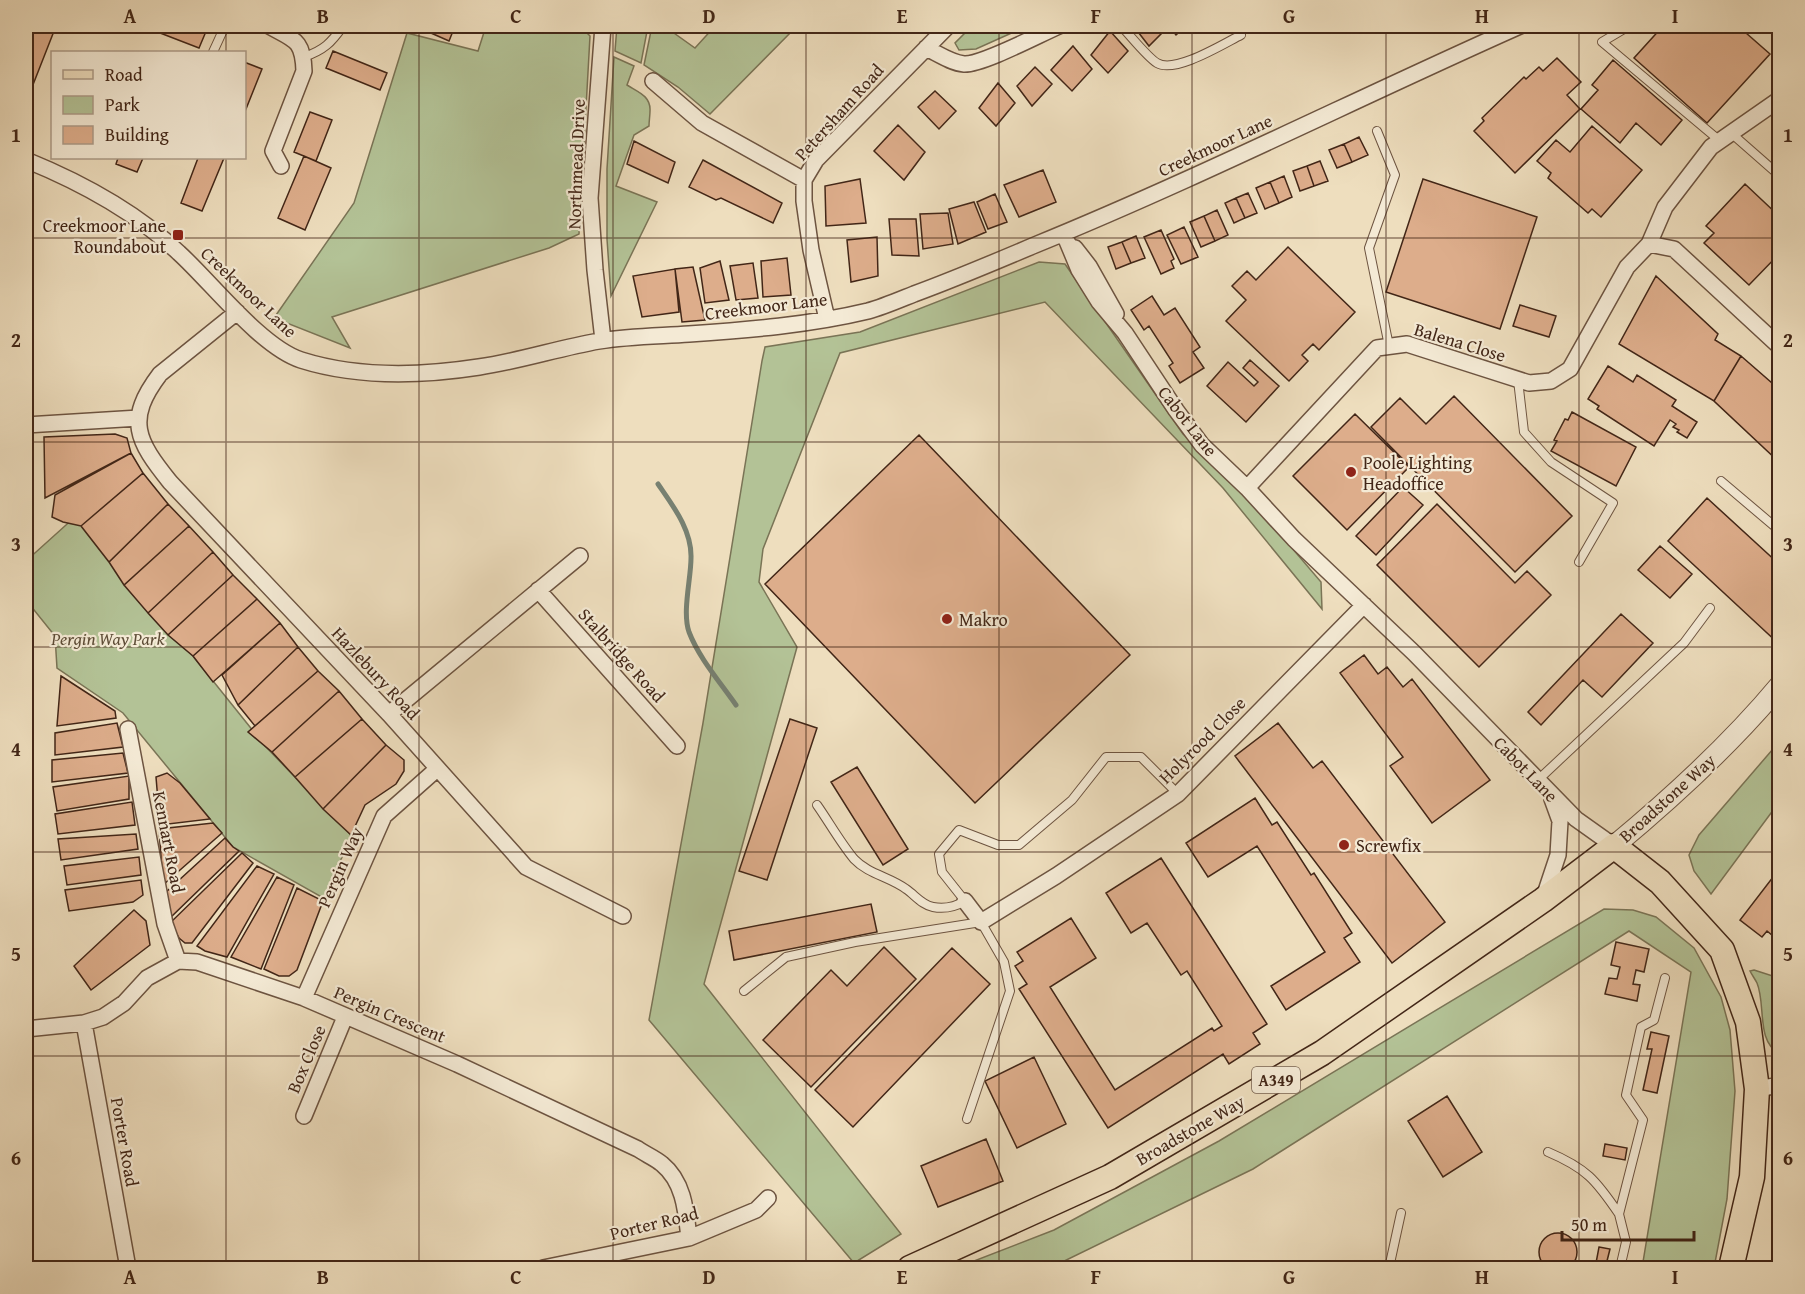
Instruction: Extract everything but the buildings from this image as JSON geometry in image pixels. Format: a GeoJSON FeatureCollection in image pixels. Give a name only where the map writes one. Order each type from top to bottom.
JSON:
{"type":"FeatureCollection","features":[{"type":"Feature","properties":{"kind":"main road","name":"Broadstone Way"},"geometry":{"type":"LineString","coordinates":[[910,1269],[1110,1177],[1322,1053],[1543,900],[1614,846]]}},
{"type":"Feature","properties":{"kind":"main road","name":"Cabot Lane"},"geometry":{"type":"LineString","coordinates":[[1614,846],[1660,882],[1722,950],[1768,1087],[1752,1178],[1731,1269]]}},
{"type":"Feature","properties":{"kind":"street"},"geometry":{"type":"LineString","coordinates":[[269,26],[299,43],[304,57],[304,71],[265,151],[281,166]]}},
{"type":"Feature","properties":{"kind":"street","name":"Northmead Drive"},"geometry":{"type":"LineString","coordinates":[[603,26],[590,198],[603,340]]}},
{"type":"Feature","properties":{"kind":"street","name":"Petersham Road"},"geometry":{"type":"LineString","coordinates":[[826,319],[811,250],[804,201],[804,180],[816,160],[948,26]]}},
{"type":"Feature","properties":{"kind":"street"},"geometry":{"type":"LineString","coordinates":[[926,48],[949,60],[964,64],[980,61],[1059,26]]}},
{"type":"Feature","properties":{"kind":"street","name":"Creekmoor Lane"},"geometry":{"type":"LineString","coordinates":[[26,161],[51,171],[114,204],[147,227],[177,251],[237,312],[283,352],[300,360],[334,367],[395,375],[479,367],[603,340],[733,331],[826,319],[871,310],[1064,234],[1196,175],[1512,27]]}},
{"type":"Feature","properties":{"kind":"street"},"geometry":{"type":"LineString","coordinates":[[653,81],[702,123],[804,180]]}},
{"type":"Feature","properties":{"kind":"street","name":"Balena Close"},"geometry":{"type":"LineString","coordinates":[[1247,488],[1377,348],[1407,344],[1529,383],[1551,381],[1570,369],[1627,267],[1649,244],[1665,207],[1712,147],[1779,99]]}},
{"type":"Feature","properties":{"kind":"street","name":"Cabot Lane"},"geometry":{"type":"LineString","coordinates":[[1064,234],[1079,270],[1099,302],[1125,333],[1176,411],[1202,445],[1247,488],[1294,539],[1364,605],[1539,779],[1549,793],[1576,819],[1614,846]]}},
{"type":"Feature","properties":{"kind":"street"},"geometry":{"type":"LineString","coordinates":[[1649,244],[1674,249],[1779,347]]}},
{"type":"Feature","properties":{"kind":"street"},"geometry":{"type":"LineString","coordinates":[[26,425],[139,418],[143,401],[160,374],[237,312]]}},
{"type":"Feature","properties":{"kind":"street","name":"Hazlebury Road"},"geometry":{"type":"LineString","coordinates":[[139,418],[140,433],[145,448],[170,482],[389,714],[526,867],[622,916]]}},
{"type":"Feature","properties":{"kind":"street"},"geometry":{"type":"LineString","coordinates":[[389,714],[580,556]]}},
{"type":"Feature","properties":{"kind":"street","name":"Stalbridge Road"},"geometry":{"type":"LineString","coordinates":[[538,590],[677,746]]}},
{"type":"Feature","properties":{"kind":"street","name":"Holyrood Close"},"geometry":{"type":"LineString","coordinates":[[981,922],[1056,876],[1179,794],[1364,605]]}},
{"type":"Feature","properties":{"kind":"street","name":"Broadstone Way"},"geometry":{"type":"LineString","coordinates":[[1614,846],[1656,811],[1717,753],[1758,711],[1779,685]]}},
{"type":"Feature","properties":{"kind":"street","name":"Kennart Road"},"geometry":{"type":"LineString","coordinates":[[128,729],[165,924],[178,961]]}},
{"type":"Feature","properties":{"kind":"street","name":"Pergin Way"},"geometry":{"type":"LineString","coordinates":[[304,998],[384,816],[436,769]]}},
{"type":"Feature","properties":{"kind":"street"},"geometry":{"type":"LineString","coordinates":[[1543,900],[1558,855],[1560,821],[1549,793]]}},
{"type":"Feature","properties":{"kind":"street"},"geometry":{"type":"LineString","coordinates":[[965,901],[981,922]]}},
{"type":"Feature","properties":{"kind":"street"},"geometry":{"type":"LineString","coordinates":[[26,1029],[84,1023],[103,1017],[124,1003],[147,978],[178,961]]}},
{"type":"Feature","properties":{"kind":"street","name":"Pergin Crescent"},"geometry":{"type":"LineString","coordinates":[[178,961],[197,962],[304,998],[457,1064],[627,1144],[662,1163],[678,1180],[686,1208],[689,1238]]}},
{"type":"Feature","properties":{"kind":"street","name":"Box Close"},"geometry":{"type":"LineString","coordinates":[[304,1116],[345,1017]]}},
{"type":"Feature","properties":{"kind":"street","name":"Porter Road"},"geometry":{"type":"LineString","coordinates":[[84,1023],[128,1269]]}},
{"type":"Feature","properties":{"kind":"street","name":"Porter Road"},"geometry":{"type":"LineString","coordinates":[[543,1269],[689,1238],[756,1210],[768,1198]]}},
{"type":"Feature","properties":{"kind":"lane"},"geometry":{"type":"LineString","coordinates":[[213,51],[225,26]]}},
{"type":"Feature","properties":{"kind":"lane"},"geometry":{"type":"LineString","coordinates":[[304,57],[319,52],[343,26]]}},
{"type":"Feature","properties":{"kind":"lane"},"geometry":{"type":"LineString","coordinates":[[1121,26],[1156,63],[1165,66],[1179,65],[1241,35]]}},
{"type":"Feature","properties":{"kind":"lane"},"geometry":{"type":"LineString","coordinates":[[1629,26],[1602,42],[1779,176]]}},
{"type":"Feature","properties":{"kind":"lane"},"geometry":{"type":"LineString","coordinates":[[1377,132],[1395,175],[1369,248],[1389,346]]}},
{"type":"Feature","properties":{"kind":"lane"},"geometry":{"type":"LineString","coordinates":[[1518,380],[1524,432],[1551,462],[1613,502],[1579,562]]}},
{"type":"Feature","properties":{"kind":"lane"},"geometry":{"type":"LineString","coordinates":[[1722,481],[1779,531]]}},
{"type":"Feature","properties":{"kind":"lane"},"geometry":{"type":"LineString","coordinates":[[1539,779],[1684,643],[1710,608]]}},
{"type":"Feature","properties":{"kind":"lane"},"geometry":{"type":"LineString","coordinates":[[817,805],[855,859],[867,870],[893,880],[920,901],[932,907],[956,906],[965,901],[942,872],[939,854],[959,830],[998,845],[1019,845],[1072,800],[1106,757],[1141,757],[1179,794]]}},
{"type":"Feature","properties":{"kind":"lane"},"geometry":{"type":"LineString","coordinates":[[744,991],[786,957],[855,942],[981,922],[1004,962],[1010,991],[967,1119]]}},
{"type":"Feature","properties":{"kind":"lane"},"geometry":{"type":"LineString","coordinates":[[1619,1214],[1643,1120],[1626,1095],[1641,1027],[1654,1020],[1665,978]]}},
{"type":"Feature","properties":{"kind":"lane"},"geometry":{"type":"LineString","coordinates":[[1548,1152],[1567,1160],[1592,1178],[1619,1214],[1626,1242],[1620,1269]]}},
{"type":"Feature","properties":{"kind":"lane"},"geometry":{"type":"LineString","coordinates":[[1389,1269],[1401,1213]]}},
{"type":"Feature","properties":{"kind":"green space"},"geometry":{"type":"Polygon","coordinates":[[[486,26],[580,26],[590,36],[579,234],[549,248],[332,317],[350,348],[274,318],[354,203],[407,33],[478,51],[486,26]]]}},
{"type":"Feature","properties":{"kind":"green space"},"geometry":{"type":"Polygon","coordinates":[[[617,26],[648,26],[641,63],[615,51],[617,26]]]}},
{"type":"Feature","properties":{"kind":"green space"},"geometry":{"type":"Polygon","coordinates":[[[652,26],[664,26],[695,48],[715,26],[797,26],[710,114],[678,87],[644,65],[652,26]]]}},
{"type":"Feature","properties":{"kind":"green space"},"geometry":{"type":"Polygon","coordinates":[[[972,26],[1027,26],[976,49],[959,50],[955,43],[972,26]]]}},
{"type":"Feature","properties":{"kind":"green space"},"geometry":{"type":"Polygon","coordinates":[[[614,57],[634,66],[627,85],[646,98],[650,106],[649,126],[634,135],[616,186],[657,202],[611,296],[607,239],[607,169],[614,57]]]}},
{"type":"Feature","properties":{"kind":"green space"},"geometry":{"type":"Polygon","coordinates":[[[1039,262],[1065,264],[1183,434],[1244,492],[1321,582],[1322,609],[1223,488],[1045,302],[840,353],[763,549],[759,582],[797,647],[704,984],[901,1234],[854,1263],[649,1020],[703,723],[762,361],[765,347],[860,332],[1039,262]]]}},
{"type":"Feature","properties":{"kind":"green space","name":"Pergin Way Park"},"geometry":{"type":"Polygon","coordinates":[[[76,516],[266,747],[351,835],[325,899],[233,847],[123,713],[57,668],[55,636],[26,600],[26,561],[76,516]]]}},
{"type":"Feature","properties":{"kind":"green space"},"geometry":{"type":"Polygon","coordinates":[[[1779,742],[1779,808],[1774,809],[1711,894],[1694,871],[1689,855],[1699,835],[1779,742]]]}},
{"type":"Feature","properties":{"kind":"green space"},"geometry":{"type":"Polygon","coordinates":[[[1604,909],[1633,910],[1656,917],[1694,948],[1721,997],[1730,1030],[1735,1091],[1727,1199],[1714,1268],[1642,1268],[1691,972],[1629,931],[1253,1169],[1050,1268],[956,1268],[1054,1230],[1219,1141],[1604,909]]]}},
{"type":"Feature","properties":{"kind":"green space"},"geometry":{"type":"Polygon","coordinates":[[[1754,970],[1779,978],[1779,1053],[1772,1048],[1764,1032],[1760,992],[1750,971],[1754,970]]]}},
{"type":"Feature","properties":{"kind":"waterway"},"geometry":{"type":"LineString","coordinates":[[658,484],[670,501],[688,538],[691,566],[686,615],[689,632],[704,660],[736,705]]}},
{"type":"Feature","properties":{"kind":"place","name":"Creekmoor Lane Roundabout"},"geometry":{"type":"Point","coordinates":[178,235]}},
{"type":"Feature","properties":{"kind":"place","name":"Poole Lighting Headoffice"},"geometry":{"type":"Point","coordinates":[1351,472]}},
{"type":"Feature","properties":{"kind":"place","name":"Makro"},"geometry":{"type":"Point","coordinates":[947,619]}},
{"type":"Feature","properties":{"kind":"place","name":"Screwfix"},"geometry":{"type":"Point","coordinates":[1344,845]}}]}
